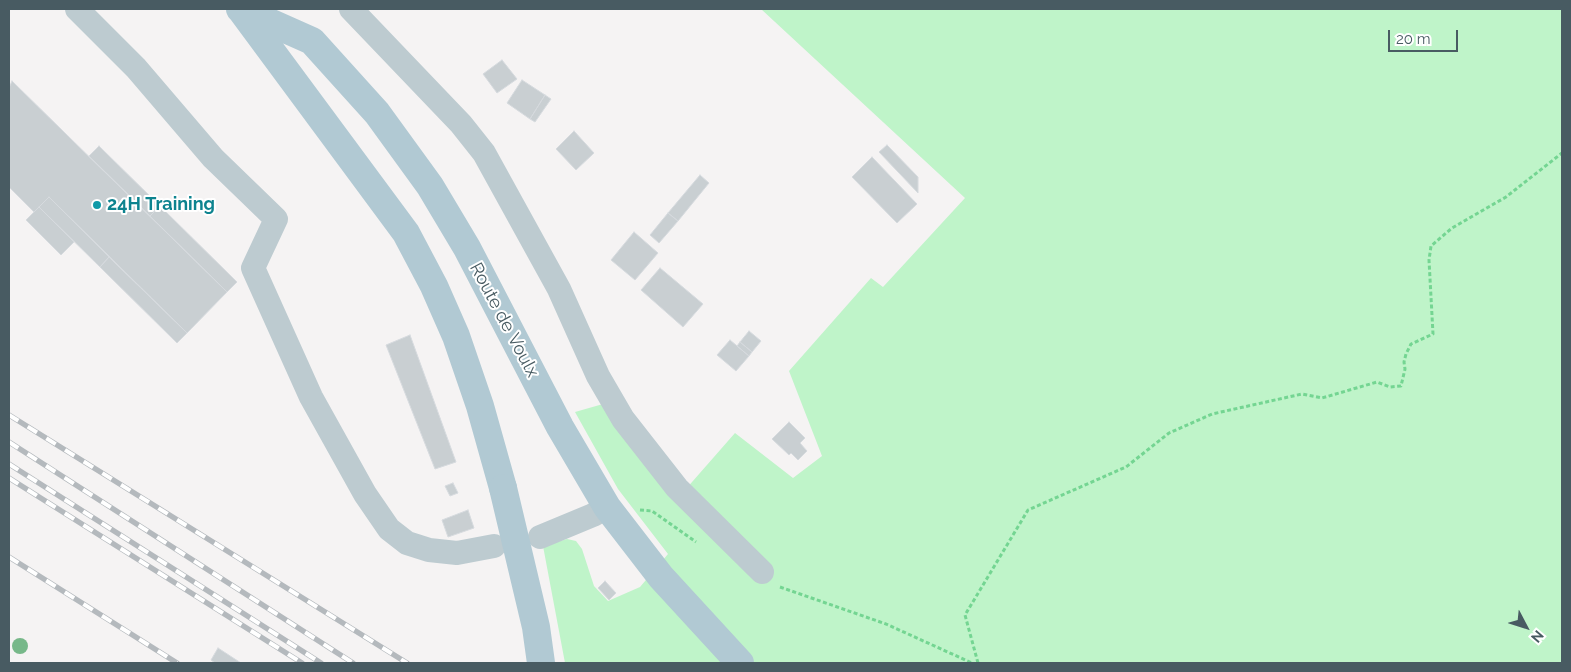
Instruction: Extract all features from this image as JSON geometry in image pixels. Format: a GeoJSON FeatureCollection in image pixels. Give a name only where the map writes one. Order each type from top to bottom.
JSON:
{"type":"FeatureCollection","features":[{"type":"Feature","properties":{"kind":"main road"},"geometry":{"type":"LineString","coordinates":[[240,9],[406,233],[434,286],[456,336],[480,406],[503,488],[536,627],[541,663]]}},
{"type":"Feature","properties":{"kind":"main road","name":"Route de Voulx"},"geometry":{"type":"LineString","coordinates":[[240,9],[312,40],[377,113],[430,186],[467,248],[560,428],[607,507],[643,555],[740,663]]}},
{"type":"Feature","properties":{"kind":"lane"},"geometry":{"type":"LineString","coordinates":[[76,9],[136,68],[213,158],[276,219],[253,268],[311,397],[365,494],[389,529],[407,543],[430,550],[457,552],[494,546]]}},
{"type":"Feature","properties":{"kind":"lane"},"geometry":{"type":"LineString","coordinates":[[351,9],[461,124],[484,153],[559,289],[598,376],[623,419],[677,488],[762,572]]}},
{"type":"Feature","properties":{"kind":"lane"},"geometry":{"type":"LineString","coordinates":[[540,537],[593,515],[607,507]]}},
{"type":"Feature","properties":{"kind":"path"},"geometry":{"type":"LineString","coordinates":[[978,663],[965,615],[1028,510],[1126,467],[1170,433],[1212,414],[1302,394],[1322,398],[1377,382],[1390,387],[1401,386],[1405,369],[1404,362],[1411,344],[1433,334],[1429,260],[1431,246],[1452,228],[1506,197],[1562,153]]}},
{"type":"Feature","properties":{"kind":"path"},"geometry":{"type":"LineString","coordinates":[[607,507],[652,511],[699,544]]}},
{"type":"Feature","properties":{"kind":"path"},"geometry":{"type":"LineString","coordinates":[[762,572],[778,586],[886,624],[972,663]]}},
{"type":"Feature","properties":{"kind":"green space"},"geometry":{"type":"Polygon","coordinates":[[[761,9],[1562,9],[1562,663],[565,663],[543,546],[567,539],[576,541],[582,549],[594,586],[608,601],[640,587],[668,554],[618,489],[575,412],[603,404],[678,498],[735,433],[793,478],[822,456],[789,371],[871,278],[883,287],[965,198],[761,9]]]}},
{"type":"Feature","properties":{"kind":"building"},"geometry":{"type":"Polygon","coordinates":[[[502,60],[517,79],[497,93],[483,74],[502,60]]]}},
{"type":"Feature","properties":{"kind":"building"},"geometry":{"type":"Polygon","coordinates":[[[522,80],[545,95],[530,119],[507,103],[522,80]]]}},
{"type":"Feature","properties":{"kind":"building","name":"24H Training"},"geometry":{"type":"Polygon","coordinates":[[[12,81],[227,292],[187,333],[49,197],[34,212],[9,187],[9,88],[12,81]]]}},
{"type":"Feature","properties":{"kind":"building"},"geometry":{"type":"Polygon","coordinates":[[[545,95],[551,99],[535,122],[530,119],[545,95]]]}},
{"type":"Feature","properties":{"kind":"building"},"geometry":{"type":"Polygon","coordinates":[[[574,131],[594,153],[576,170],[556,149],[574,131]]]}},
{"type":"Feature","properties":{"kind":"building"},"geometry":{"type":"Polygon","coordinates":[[[887,145],[918,177],[918,193],[879,152],[887,145]]]}},
{"type":"Feature","properties":{"kind":"building"},"geometry":{"type":"Polygon","coordinates":[[[99,146],[160,206],[150,216],[89,156],[99,146]]]}},
{"type":"Feature","properties":{"kind":"building"},"geometry":{"type":"Polygon","coordinates":[[[872,157],[917,204],[897,223],[852,177],[872,157]]]}},
{"type":"Feature","properties":{"kind":"building"},"geometry":{"type":"Polygon","coordinates":[[[700,175],[709,183],[678,221],[668,213],[700,175]]]}},
{"type":"Feature","properties":{"kind":"building"},"geometry":{"type":"Polygon","coordinates":[[[49,197],[109,257],[100,267],[39,207],[49,197]]]}},
{"type":"Feature","properties":{"kind":"building"},"geometry":{"type":"Polygon","coordinates":[[[160,206],[237,282],[227,292],[150,216],[160,206]]]}},
{"type":"Feature","properties":{"kind":"building"},"geometry":{"type":"Polygon","coordinates":[[[39,207],[74,242],[61,255],[26,220],[39,207]]]}},
{"type":"Feature","properties":{"kind":"building"},"geometry":{"type":"Polygon","coordinates":[[[668,213],[678,221],[659,243],[650,235],[668,213]]]}},
{"type":"Feature","properties":{"kind":"building"},"geometry":{"type":"Polygon","coordinates":[[[634,232],[658,253],[635,280],[611,260],[634,232]]]}},
{"type":"Feature","properties":{"kind":"building"},"geometry":{"type":"Polygon","coordinates":[[[109,257],[187,333],[177,343],[100,267],[109,257]]]}},
{"type":"Feature","properties":{"kind":"building"},"geometry":{"type":"Polygon","coordinates":[[[660,268],[703,304],[683,327],[641,290],[660,268]]]}},
{"type":"Feature","properties":{"kind":"building"},"geometry":{"type":"Polygon","coordinates":[[[749,331],[761,341],[752,352],[740,342],[749,331]]]}},
{"type":"Feature","properties":{"kind":"building"},"geometry":{"type":"Polygon","coordinates":[[[410,335],[456,462],[435,469],[386,345],[410,335]]]}},
{"type":"Feature","properties":{"kind":"building"},"geometry":{"type":"Polygon","coordinates":[[[730,340],[749,356],[736,371],[717,355],[730,340]]]}},
{"type":"Feature","properties":{"kind":"building"},"geometry":{"type":"Polygon","coordinates":[[[740,342],[752,352],[749,356],[737,346],[740,342]]]}},
{"type":"Feature","properties":{"kind":"building"},"geometry":{"type":"Polygon","coordinates":[[[789,422],[805,438],[800,443],[807,451],[798,460],[791,453],[789,455],[772,439],[789,422]]]}},
{"type":"Feature","properties":{"kind":"building"},"geometry":{"type":"Polygon","coordinates":[[[453,483],[458,493],[450,496],[445,486],[453,483]]]}},
{"type":"Feature","properties":{"kind":"building"},"geometry":{"type":"Polygon","coordinates":[[[468,510],[474,528],[448,537],[442,520],[468,510]]]}},
{"type":"Feature","properties":{"kind":"building"},"geometry":{"type":"Polygon","coordinates":[[[605,581],[616,593],[609,600],[598,588],[605,581]]]}},
{"type":"Feature","properties":{"kind":"building"},"geometry":{"type":"Polygon","coordinates":[[[218,648],[241,663],[215,663],[211,660],[218,648]]]}},
{"type":"Feature","properties":{"kind":"railway"},"geometry":{"type":"LineString","coordinates":[[9,415],[407,663]]}},
{"type":"Feature","properties":{"kind":"railway"},"geometry":{"type":"LineString","coordinates":[[9,442],[353,663]]}},
{"type":"Feature","properties":{"kind":"railway"},"geometry":{"type":"LineString","coordinates":[[9,464],[321,663]]}},
{"type":"Feature","properties":{"kind":"railway"},"geometry":{"type":"LineString","coordinates":[[9,478],[302,663]]}},
{"type":"Feature","properties":{"kind":"railway"},"geometry":{"type":"LineString","coordinates":[[9,557],[177,663]]}},
{"type":"Feature","properties":{"kind":"place","name":"24H Training"},"geometry":{"type":"Point","coordinates":[97,205]}}]}
